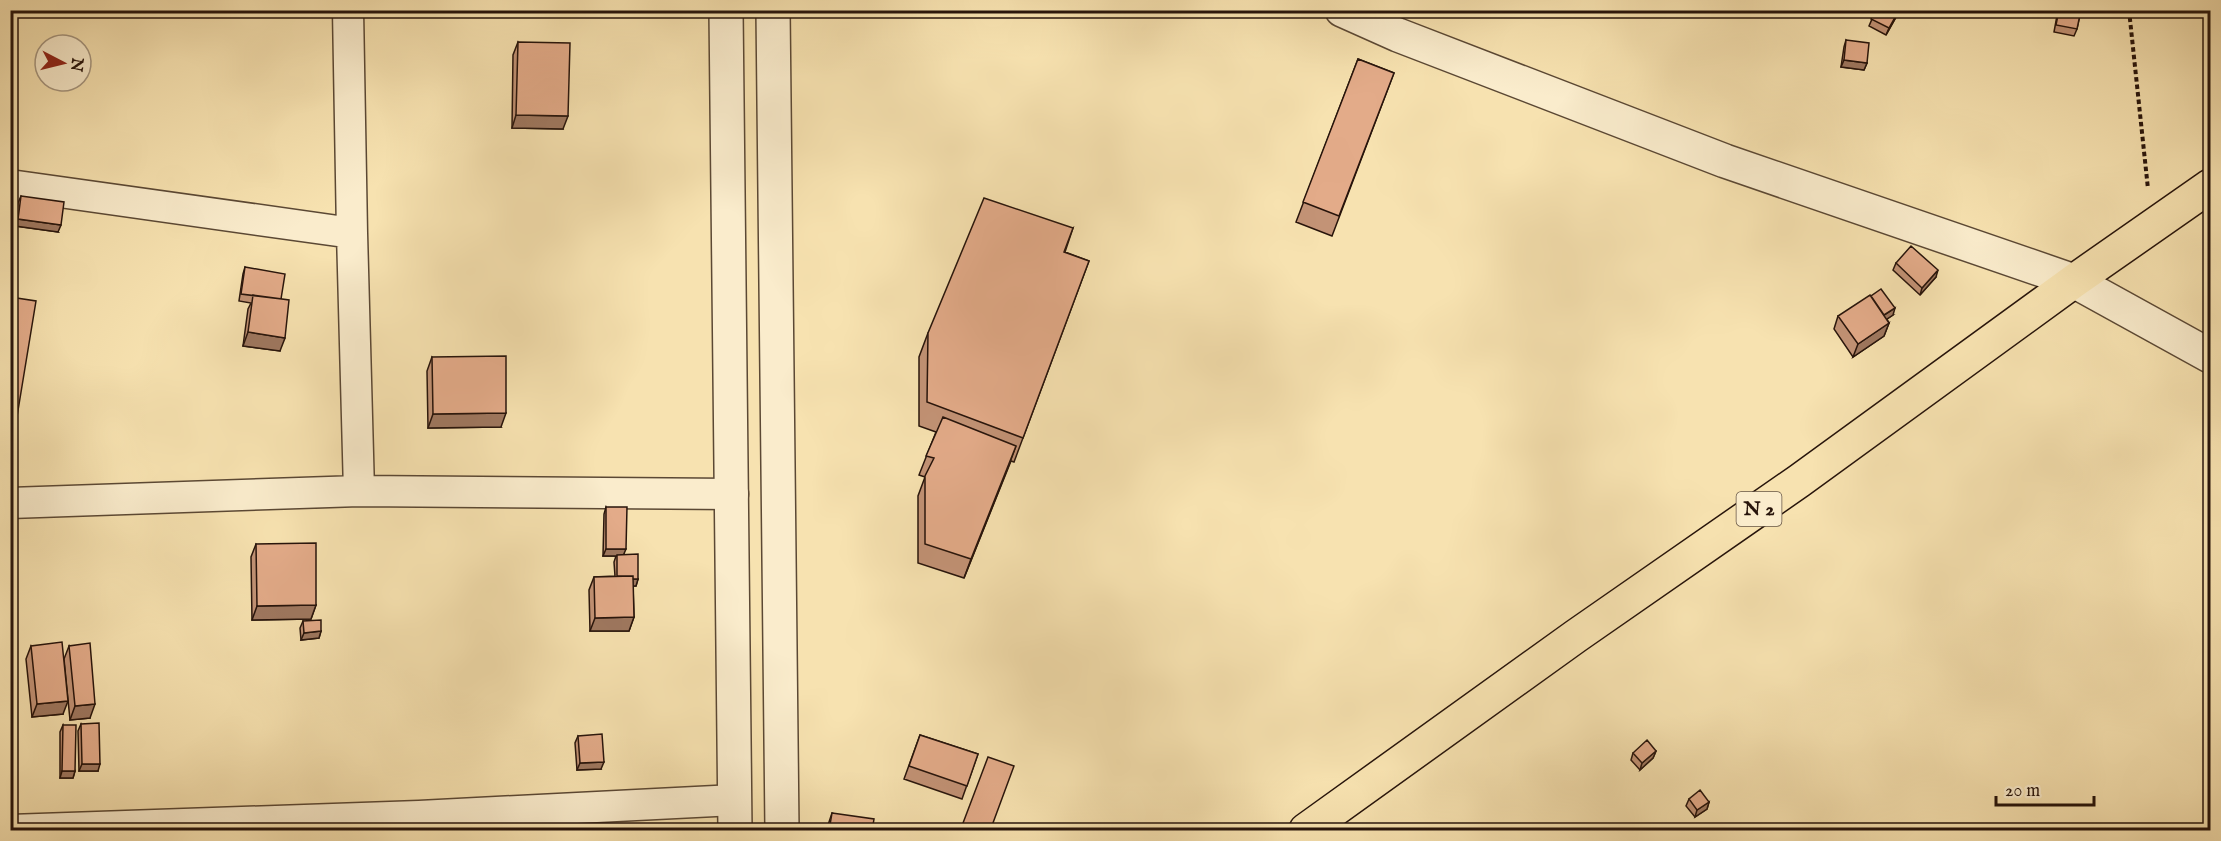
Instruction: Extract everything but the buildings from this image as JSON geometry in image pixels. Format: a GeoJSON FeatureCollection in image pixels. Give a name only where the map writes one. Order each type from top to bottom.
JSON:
{"type":"FeatureCollection","features":[{"type":"Feature","properties":{"kind":"main road","name":"N 2"},"geometry":{"type":"LineString","coordinates":[[1306,831],[1576,636],[1799,481],[2074,281],[2211,186]]}},
{"type":"Feature","properties":{"kind":"street"},"geometry":{"type":"LineString","coordinates":[[348,10],[359,491]]}},
{"type":"Feature","properties":{"kind":"street"},"geometry":{"type":"LineString","coordinates":[[10,830],[735,815],[726,10]]}},
{"type":"Feature","properties":{"kind":"street"},"geometry":{"type":"LineString","coordinates":[[773,10],[782,831]]}},
{"type":"Feature","properties":{"kind":"street"},"geometry":{"type":"LineString","coordinates":[[1342,10],[1398,35],[1725,160],[2074,281],[2211,356]]}},
{"type":"Feature","properties":{"kind":"street"},"geometry":{"type":"LineString","coordinates":[[10,185],[352,233]]}},
{"type":"Feature","properties":{"kind":"street"},"geometry":{"type":"LineString","coordinates":[[10,503],[359,491],[733,494]]}},
{"type":"Feature","properties":{"kind":"path"},"geometry":{"type":"LineString","coordinates":[[2129,10],[2148,193],[2160,220]]}}]}
